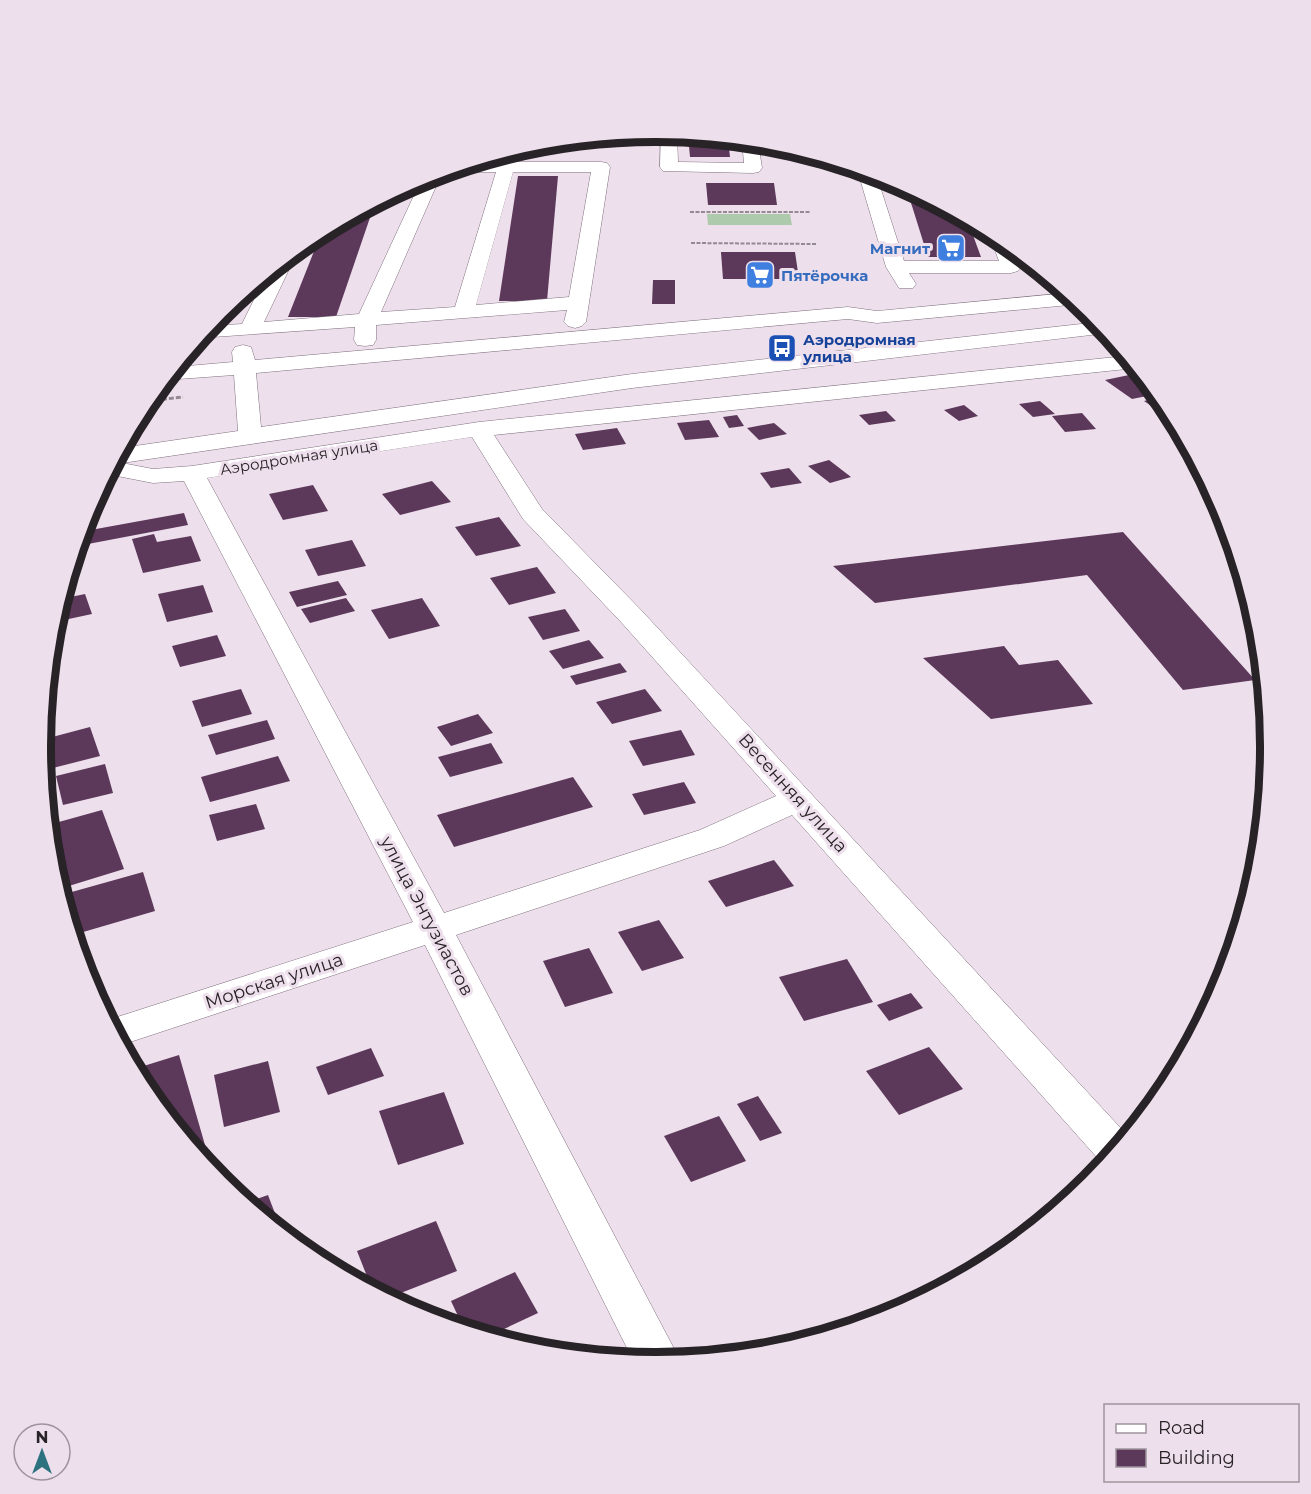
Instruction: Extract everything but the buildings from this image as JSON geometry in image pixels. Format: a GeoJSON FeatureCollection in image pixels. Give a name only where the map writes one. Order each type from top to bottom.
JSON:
{"type":"FeatureCollection","features":[{"type":"Feature","properties":{"kind":"street"},"geometry":{"type":"LineString","coordinates":[[669,143],[669,167],[753,168],[751,151]]}},
{"type":"Feature","properties":{"kind":"street"},"geometry":{"type":"LineString","coordinates":[[486,167],[601,167],[576,313]]}},
{"type":"Feature","properties":{"kind":"street"},"geometry":{"type":"LineString","coordinates":[[463,313],[506,167]]}},
{"type":"Feature","properties":{"kind":"street"},"geometry":{"type":"LineString","coordinates":[[870,183],[896,267],[917,291],[889,294]]}},
{"type":"Feature","properties":{"kind":"street"},"geometry":{"type":"LineString","coordinates":[[366,340],[427,188]]}},
{"type":"Feature","properties":{"kind":"street"},"geometry":{"type":"LineString","coordinates":[[896,267],[1011,267],[1006,255]]}},
{"type":"Feature","properties":{"kind":"street"},"geometry":{"type":"LineString","coordinates":[[250,436],[246,350],[276,277]]}},
{"type":"Feature","properties":{"kind":"street"},"geometry":{"type":"LineString","coordinates":[[969,287],[1027,282]]}},
{"type":"Feature","properties":{"kind":"street"},"geometry":{"type":"LineString","coordinates":[[195,356],[366,340],[842,306],[866,296]]}},
{"type":"Feature","properties":{"kind":"street"},"geometry":{"type":"LineString","coordinates":[[366,340],[463,313],[576,313],[842,306],[865,317],[877,317],[1062,300]]}},
{"type":"Feature","properties":{"kind":"street"},"geometry":{"type":"LineString","coordinates":[[183,370],[246,350],[366,340],[576,313]]}},
{"type":"Feature","properties":{"kind":"street"},"geometry":{"type":"LineString","coordinates":[[127,455],[643,380],[1091,328]]}},
{"type":"Feature","properties":{"kind":"street"},"geometry":{"type":"LineString","coordinates":[[212,337],[246,350]]}},
{"type":"Feature","properties":{"kind":"street","name":"Аэродромная улица"},"geometry":{"type":"LineString","coordinates":[[119,469],[153,476],[192,473],[479,429],[1123,364]]}},
{"type":"Feature","properties":{"kind":"street","name":"Весенняя улица"},"geometry":{"type":"LineString","coordinates":[[479,429],[532,514],[799,799],[1111,1145]]}},
{"type":"Feature","properties":{"kind":"street","name":"улица Энтузиастов"},"geometry":{"type":"LineString","coordinates":[[192,473],[435,930],[653,1352]]}},
{"type":"Feature","properties":{"kind":"street","name":"Морская улица"},"geometry":{"type":"LineString","coordinates":[[122,1030],[712,838],[799,799]]}},
{"type":"Feature","properties":{"kind":"path"},"geometry":{"type":"LineString","coordinates":[[690,212],[810,212]]}},
{"type":"Feature","properties":{"kind":"path"},"geometry":{"type":"LineString","coordinates":[[691,243],[816,244]]}},
{"type":"Feature","properties":{"kind":"green space"},"geometry":{"type":"Polygon","coordinates":[[[707,214],[790,214],[792,225],[708,225],[707,214]]]}},
{"type":"Feature","properties":{"kind":"place","name":"Магнит"},"geometry":{"type":"Point","coordinates":[951,248]}},
{"type":"Feature","properties":{"kind":"place","name":"Пятёрочка"},"geometry":{"type":"Point","coordinates":[760,275]}},
{"type":"Feature","properties":{"kind":"place","name":"Аэродромная улица"},"geometry":{"type":"Point","coordinates":[782,348]}}]}
